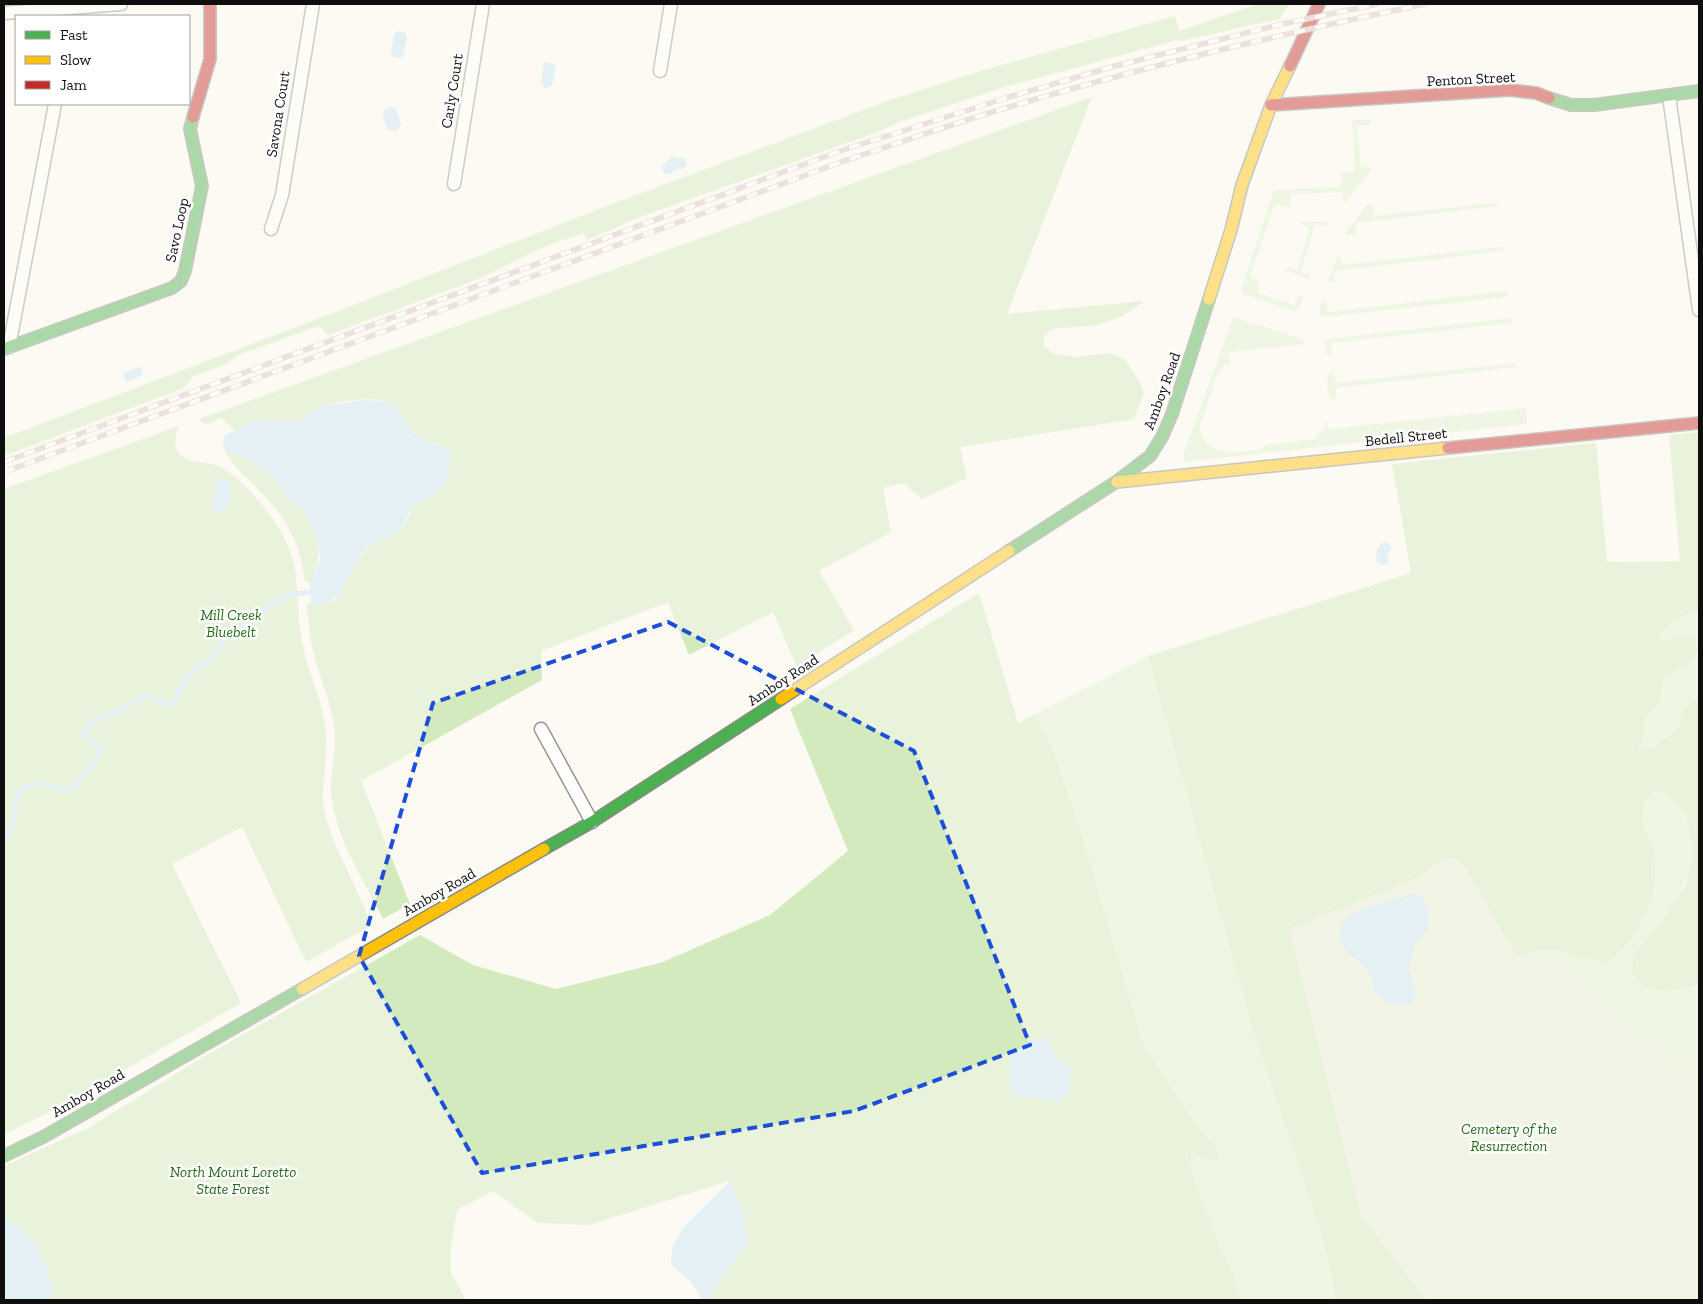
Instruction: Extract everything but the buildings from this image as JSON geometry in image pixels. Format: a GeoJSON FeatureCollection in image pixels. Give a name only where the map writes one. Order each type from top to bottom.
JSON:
{"type":"FeatureCollection","features":[{"type":"Feature","properties":{"kind":"main road","name":"Savo Loop"},"geometry":{"type":"LineString","coordinates":[[6,348],[172,288],[181,281],[185,271],[202,186],[190,129],[210,59],[210,4]]}},
{"type":"Feature","properties":{"kind":"main road","name":"Amboy Road"},"geometry":{"type":"LineString","coordinates":[[4,1156],[45,1136],[592,822],[1116,482],[1150,456],[1162,437],[1172,414],[1228,239],[1242,185],[1271,105],[1319,4]]}},
{"type":"Feature","properties":{"kind":"main road","name":"Penton Street"},"geometry":{"type":"LineString","coordinates":[[1271,105],[1510,90],[1536,93],[1571,104],[1582,105],[1699,92]]}},
{"type":"Feature","properties":{"kind":"main road","name":"Bedell Street"},"geometry":{"type":"LineString","coordinates":[[1116,482],[1699,423]]}},
{"type":"Feature","properties":{"kind":"street"},"geometry":{"type":"LineString","coordinates":[[4,13],[73,12],[122,4]]}},
{"type":"Feature","properties":{"kind":"street","name":"Savona Court"},"geometry":{"type":"LineString","coordinates":[[271,229],[282,195],[313,4]]}},
{"type":"Feature","properties":{"kind":"street","name":"Carly Court"},"geometry":{"type":"LineString","coordinates":[[454,184],[483,4]]}},
{"type":"Feature","properties":{"kind":"street"},"geometry":{"type":"LineString","coordinates":[[660,70],[672,4]]}},
{"type":"Feature","properties":{"kind":"street"},"geometry":{"type":"LineString","coordinates":[[1669,96],[1699,310]]}},
{"type":"Feature","properties":{"kind":"street","name":"Savo Loop"},"geometry":{"type":"LineString","coordinates":[[6,348],[55,105]]}},
{"type":"Feature","properties":{"kind":"street"},"geometry":{"type":"LineString","coordinates":[[541,729],[592,822]]}},
{"type":"Feature","properties":{"kind":"highlighted area"},"geometry":{"type":"Polygon","coordinates":[[[668,622],[914,751],[1030,1045],[854,1111],[482,1173],[359,956],[433,703],[668,622]]]}},
{"type":"Feature","properties":{"kind":"green space"},"geometry":{"type":"Polygon","coordinates":[[[1258,4],[1289,4],[1279,19],[1180,41],[1177,40],[1001,88],[899,122],[883,130],[643,216],[587,240],[583,233],[541,248],[481,278],[328,335],[319,326],[238,355],[225,365],[193,376],[184,388],[4,456],[4,438],[612,204],[890,100],[984,70],[1175,16],[1179,31],[1258,4]]]}},
{"type":"Feature","properties":{"kind":"green space"},"geometry":{"type":"Polygon","coordinates":[[[1092,97],[1007,314],[1145,301],[1121,317],[1097,325],[1051,329],[1044,337],[1044,347],[1054,354],[1077,357],[1110,353],[1124,359],[1140,382],[1144,393],[1134,419],[960,447],[967,478],[922,499],[903,483],[883,488],[891,532],[819,571],[854,630],[797,667],[773,612],[689,655],[668,602],[541,651],[542,680],[361,781],[410,904],[383,919],[350,856],[337,823],[331,789],[335,740],[334,724],[312,647],[306,605],[311,602],[318,606],[335,600],[341,593],[353,566],[364,552],[374,543],[396,534],[403,527],[412,510],[439,490],[450,467],[442,446],[417,434],[398,410],[382,401],[360,400],[334,403],[321,407],[294,421],[261,420],[248,423],[234,430],[222,418],[206,425],[199,419],[1092,97]]]}},
{"type":"Feature","properties":{"kind":"green space"},"geometry":{"type":"Polygon","coordinates":[[[1352,120],[1371,120],[1369,125],[1357,126],[1361,167],[1370,167],[1371,170],[1345,203],[1342,192],[1291,194],[1290,208],[1275,204],[1250,277],[1260,282],[1258,293],[1294,305],[1298,296],[1302,295],[1303,300],[1299,309],[1295,311],[1243,294],[1241,290],[1275,190],[1341,187],[1341,172],[1355,171],[1352,120]]]}},
{"type":"Feature","properties":{"kind":"green space"},"geometry":{"type":"Polygon","coordinates":[[[1498,203],[1499,206],[1356,223],[1357,234],[1345,234],[1368,204],[1373,205],[1375,216],[1498,203]]]}},
{"type":"Feature","properties":{"kind":"green space"},"geometry":{"type":"Polygon","coordinates":[[[1327,221],[1329,223],[1327,226],[1315,224],[1301,272],[1309,275],[1309,279],[1284,270],[1288,268],[1297,270],[1310,228],[1300,224],[1301,222],[1327,221]]]}},
{"type":"Feature","properties":{"kind":"green space"},"geometry":{"type":"Polygon","coordinates":[[[1503,247],[1504,251],[1335,271],[1335,282],[1328,281],[1338,254],[1342,265],[1503,247]]]}},
{"type":"Feature","properties":{"kind":"green space"},"geometry":{"type":"Polygon","coordinates":[[[1507,291],[1509,295],[1507,297],[1326,317],[1320,314],[1320,304],[1323,301],[1326,303],[1328,312],[1507,291]]]}},
{"type":"Feature","properties":{"kind":"green space"},"geometry":{"type":"Polygon","coordinates":[[[1233,317],[1302,339],[1306,344],[1229,352],[1230,364],[1224,366],[1218,373],[1200,425],[1204,440],[1211,447],[1229,453],[1259,450],[1265,445],[1314,439],[1324,428],[1326,419],[1329,429],[1526,408],[1527,424],[1185,462],[1183,456],[1233,317]]]}},
{"type":"Feature","properties":{"kind":"green space"},"geometry":{"type":"Polygon","coordinates":[[[1512,319],[1511,323],[1332,343],[1331,354],[1327,355],[1325,352],[1324,342],[1328,339],[1512,319]]]}},
{"type":"Feature","properties":{"kind":"green space"},"geometry":{"type":"Polygon","coordinates":[[[1517,364],[1517,367],[1336,388],[1336,399],[1331,400],[1327,382],[1330,372],[1334,375],[1336,383],[1517,364]]]}},
{"type":"Feature","properties":{"kind":"green space","name":"Mill Creek Bluebelt"},"geometry":{"type":"Polygon","coordinates":[[[179,426],[175,442],[179,453],[186,459],[218,466],[239,480],[270,515],[290,551],[297,582],[303,649],[325,722],[324,810],[335,844],[372,925],[306,962],[242,827],[172,864],[241,1003],[73,1099],[4,1135],[4,489],[179,426]]]}},
{"type":"Feature","properties":{"kind":"green space"},"geometry":{"type":"Polygon","coordinates":[[[1699,432],[1699,610],[1670,623],[1659,634],[1660,639],[1668,642],[1682,636],[1695,636],[1697,651],[1687,667],[1664,675],[1659,704],[1645,718],[1644,735],[1638,752],[1652,747],[1665,739],[1678,727],[1686,707],[1699,698],[1699,984],[1679,990],[1649,988],[1643,985],[1632,972],[1633,956],[1667,915],[1686,885],[1692,857],[1691,838],[1686,816],[1671,796],[1654,791],[1646,803],[1643,813],[1644,824],[1653,847],[1655,860],[1654,887],[1651,900],[1647,912],[1634,934],[1608,963],[1582,958],[1564,951],[1534,951],[1516,956],[1464,866],[1451,860],[1440,861],[1420,877],[1360,1214],[1427,1300],[1334,1300],[1332,1278],[1320,1229],[1254,1034],[1148,656],[1411,573],[1392,464],[1596,443],[1607,562],[1680,561],[1669,435],[1699,432]]]}},
{"type":"Feature","properties":{"kind":"green space"},"geometry":{"type":"Polygon","coordinates":[[[225,450],[258,465],[275,477],[287,498],[300,508],[308,518],[316,535],[319,554],[310,583],[305,581],[299,552],[283,518],[266,497],[234,465],[225,450]]]}},
{"type":"Feature","properties":{"kind":"green space","name":"North Mount Loretto State Forest"},"geometry":{"type":"Polygon","coordinates":[[[979,593],[1018,723],[1035,714],[1052,746],[1081,832],[1143,1043],[1184,1107],[1220,1153],[1215,1162],[1203,1158],[1192,1150],[1191,1172],[1224,1256],[1239,1286],[1240,1300],[708,1300],[724,1274],[743,1210],[729,1181],[589,1225],[538,1223],[493,1191],[457,1210],[451,1246],[451,1273],[466,1300],[53,1300],[47,1268],[37,1246],[26,1234],[4,1217],[4,1166],[90,1127],[203,1057],[420,935],[473,965],[556,989],[663,962],[770,915],[848,851],[790,709],[979,593]]]}},
{"type":"Feature","properties":{"kind":"green space"},"geometry":{"type":"Polygon","coordinates":[[[1699,610],[1699,698],[1686,707],[1678,727],[1665,739],[1638,753],[1644,735],[1645,718],[1659,704],[1664,675],[1687,667],[1682,636],[1668,642],[1660,639],[1659,633],[1670,623],[1699,610]]]}},
{"type":"Feature","properties":{"kind":"green space"},"geometry":{"type":"Polygon","coordinates":[[[1148,656],[1254,1034],[1320,1229],[1332,1278],[1334,1300],[1240,1300],[1239,1286],[1224,1256],[1191,1172],[1192,1150],[1203,1158],[1210,1139],[1184,1107],[1143,1043],[1081,832],[1052,746],[1035,714],[1148,656]]]}},
{"type":"Feature","properties":{"kind":"green space"},"geometry":{"type":"Polygon","coordinates":[[[1654,791],[1672,797],[1684,814],[1689,827],[1692,846],[1690,864],[1686,881],[1669,913],[1633,956],[1690,989],[1699,984],[1699,1062],[1668,1062],[1561,964],[1516,956],[1534,951],[1564,951],[1582,958],[1608,963],[1631,939],[1643,922],[1655,873],[1653,847],[1644,827],[1644,812],[1648,796],[1654,791]]]}},
{"type":"Feature","properties":{"kind":"green space","name":"Cemetery of the Resurrection"},"geometry":{"type":"Polygon","coordinates":[[[1445,859],[1456,859],[1464,866],[1516,956],[1561,964],[1668,1062],[1699,1062],[1699,1300],[1427,1300],[1360,1214],[1290,929],[1420,877],[1435,864],[1445,859]]]}},
{"type":"Feature","properties":{"kind":"water"},"geometry":{"type":"Polygon","coordinates":[[[398,31],[404,32],[407,36],[403,56],[400,58],[394,57],[391,54],[394,34],[398,31]]]}},
{"type":"Feature","properties":{"kind":"water"},"geometry":{"type":"Polygon","coordinates":[[[544,62],[556,64],[552,86],[548,86],[548,88],[544,88],[544,85],[541,84],[544,62]]]}},
{"type":"Feature","properties":{"kind":"water"},"geometry":{"type":"Polygon","coordinates":[[[389,107],[395,109],[401,122],[395,131],[387,129],[383,117],[384,111],[389,107]]]}},
{"type":"Feature","properties":{"kind":"water"},"geometry":{"type":"Polygon","coordinates":[[[672,157],[684,158],[687,165],[682,169],[675,169],[670,174],[664,174],[662,166],[672,157]]]}},
{"type":"Feature","properties":{"kind":"water"},"geometry":{"type":"Polygon","coordinates":[[[140,367],[143,375],[126,382],[123,374],[140,367]]]}},
{"type":"Feature","properties":{"kind":"water"},"geometry":{"type":"Polygon","coordinates":[[[364,400],[392,405],[400,412],[414,433],[449,450],[449,471],[440,489],[412,509],[398,532],[371,546],[362,553],[345,585],[336,597],[318,606],[311,602],[310,583],[320,559],[318,543],[311,523],[300,507],[288,500],[276,478],[247,459],[225,450],[223,447],[224,437],[250,421],[289,422],[302,419],[312,411],[324,406],[364,400]]]}},
{"type":"Feature","properties":{"kind":"water"},"geometry":{"type":"Polygon","coordinates":[[[221,479],[227,480],[231,484],[231,493],[225,509],[217,513],[211,510],[211,508],[216,498],[216,482],[221,479]]]}},
{"type":"Feature","properties":{"kind":"water"},"geometry":{"type":"Polygon","coordinates":[[[1383,542],[1389,543],[1392,548],[1387,555],[1388,562],[1382,565],[1376,561],[1377,550],[1383,542]]]}},
{"type":"Feature","properties":{"kind":"water"},"geometry":{"type":"Polygon","coordinates":[[[1409,894],[1421,895],[1428,910],[1429,923],[1427,930],[1414,947],[1409,964],[1416,994],[1415,998],[1410,1004],[1395,1005],[1387,1002],[1377,993],[1366,968],[1345,948],[1340,935],[1345,919],[1352,914],[1409,894]]]}},
{"type":"Feature","properties":{"kind":"water"},"geometry":{"type":"Polygon","coordinates":[[[1047,1037],[1054,1056],[1071,1068],[1069,1094],[1056,1102],[1011,1094],[1009,1060],[1027,1041],[1047,1037]]]}},
{"type":"Feature","properties":{"kind":"water"},"geometry":{"type":"Polygon","coordinates":[[[730,1181],[743,1210],[748,1242],[724,1274],[708,1300],[702,1300],[691,1282],[671,1264],[672,1249],[684,1227],[730,1181]]]}},
{"type":"Feature","properties":{"kind":"water"},"geometry":{"type":"Polygon","coordinates":[[[4,1217],[26,1234],[37,1246],[47,1268],[53,1300],[4,1300],[4,1217]]]}},
{"type":"Feature","properties":{"kind":"waterway"},"geometry":{"type":"LineString","coordinates":[[4,841],[11,829],[17,799],[27,787],[34,784],[46,784],[63,789],[75,786],[82,779],[95,760],[100,748],[83,735],[85,729],[93,721],[107,716],[143,697],[152,697],[167,705],[173,704],[187,676],[210,659],[226,638],[276,601],[288,595],[311,592]]}},
{"type":"Feature","properties":{"kind":"railway"},"geometry":{"type":"LineString","coordinates":[[4,462],[840,151],[1006,98],[1115,66],[1278,25],[1377,4]]}},
{"type":"Feature","properties":{"kind":"railway"},"geometry":{"type":"LineString","coordinates":[[4,472],[844,161],[947,126],[1060,92],[1164,64],[1425,4]]}},
{"type":"Feature","properties":{"kind":"traffic: fast"},"geometry":{"type":"LineString","coordinates":[[1549,98],[1571,105],[1594,105],[1699,91]]}},
{"type":"Feature","properties":{"kind":"traffic: fast"},"geometry":{"type":"LineString","coordinates":[[4,349],[172,288],[181,281],[185,271],[202,186],[190,129],[193,117]]}},
{"type":"Feature","properties":{"kind":"traffic: fast"},"geometry":{"type":"LineString","coordinates":[[1009,551],[1116,482],[1150,456],[1162,437],[1172,414],[1209,299]]}},
{"type":"Feature","properties":{"kind":"traffic: fast"},"geometry":{"type":"LineString","coordinates":[[544,849],[592,822],[781,699]]}},
{"type":"Feature","properties":{"kind":"traffic: fast"},"geometry":{"type":"LineString","coordinates":[[4,1156],[45,1136],[302,989]]}},
{"type":"Feature","properties":{"kind":"traffic: slow"},"geometry":{"type":"LineString","coordinates":[[1209,299],[1231,230],[1242,185],[1271,105],[1290,66]]}},
{"type":"Feature","properties":{"kind":"traffic: slow"},"geometry":{"type":"LineString","coordinates":[[1117,482],[1448,448]]}},
{"type":"Feature","properties":{"kind":"traffic: slow"},"geometry":{"type":"LineString","coordinates":[[781,699],[1009,551]]}},
{"type":"Feature","properties":{"kind":"traffic: slow"},"geometry":{"type":"LineString","coordinates":[[302,989],[544,849]]}},
{"type":"Feature","properties":{"kind":"traffic: jam"},"geometry":{"type":"LineString","coordinates":[[193,117],[210,59],[210,4]]}},
{"type":"Feature","properties":{"kind":"traffic: jam"},"geometry":{"type":"LineString","coordinates":[[1290,66],[1319,4]]}},
{"type":"Feature","properties":{"kind":"traffic: jam"},"geometry":{"type":"LineString","coordinates":[[1271,105],[1510,90],[1536,93],[1549,98]]}},
{"type":"Feature","properties":{"kind":"traffic: jam"},"geometry":{"type":"LineString","coordinates":[[1448,448],[1699,423]]}}]}
